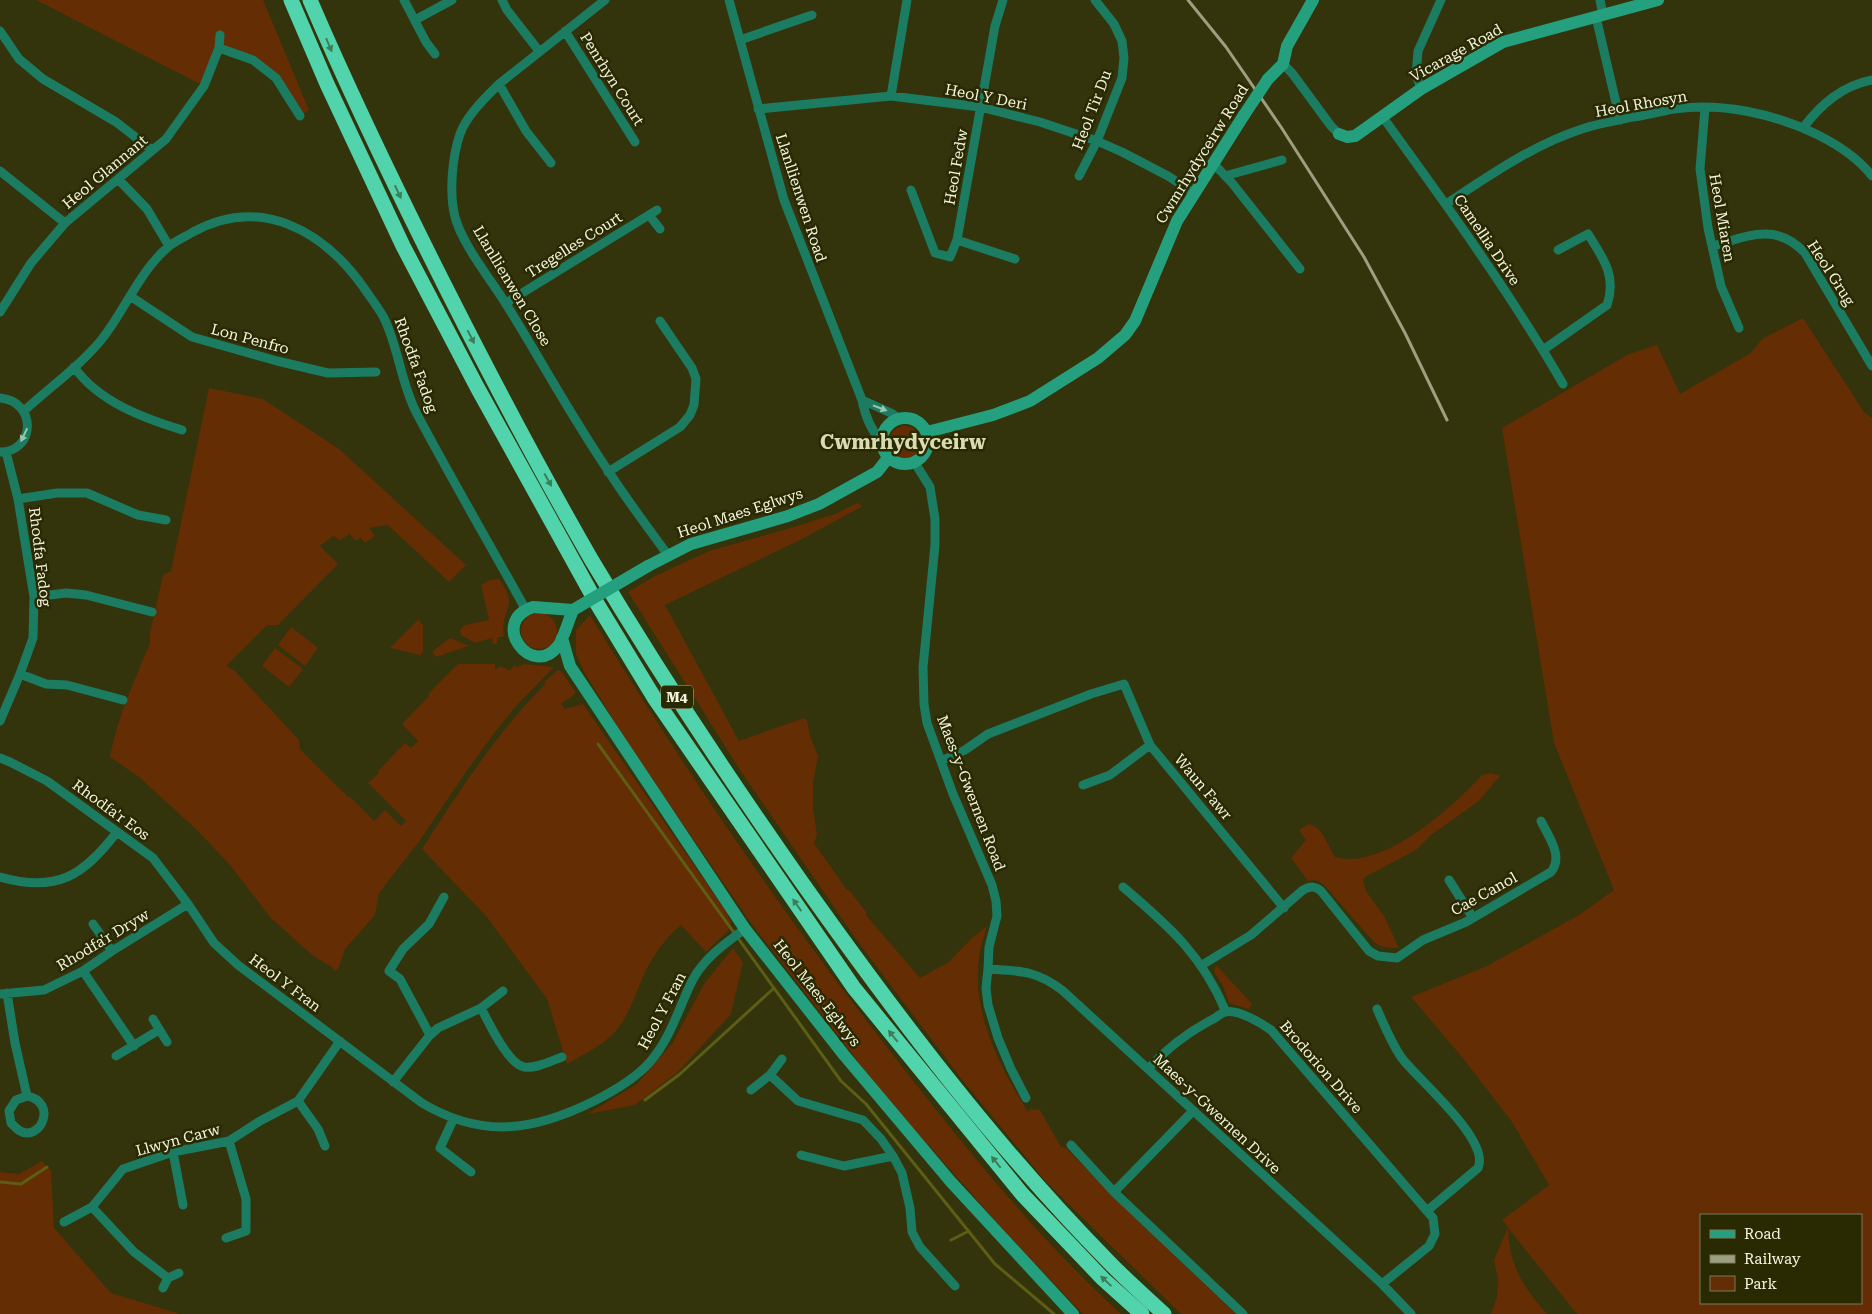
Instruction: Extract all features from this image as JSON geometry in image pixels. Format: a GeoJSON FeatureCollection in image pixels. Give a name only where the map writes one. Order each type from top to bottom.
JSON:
{"type":"FeatureCollection","features":[{"type":"Feature","properties":{"kind":"highway","name":"M4"},"geometry":{"type":"LineString","coordinates":[[291,0],[327,84],[403,246],[472,379],[596,602],[655,699],[854,988],[1022,1194],[1103,1278],[1142,1314]]}},
{"type":"Feature","properties":{"kind":"highway","name":"M4"},"geometry":{"type":"LineString","coordinates":[[310,0],[417,231],[491,377],[591,559],[756,818],[866,972],[976,1114],[1034,1181],[1107,1260],[1164,1314]]}},
{"type":"Feature","properties":{"kind":"street"},"geometry":{"type":"LineString","coordinates":[[404,0],[426,42],[435,54]]}},
{"type":"Feature","properties":{"kind":"street"},"geometry":{"type":"LineString","coordinates":[[415,20],[452,0]]}},
{"type":"Feature","properties":{"kind":"street"},"geometry":{"type":"LineString","coordinates":[[502,0],[507,10],[539,51]]}},
{"type":"Feature","properties":{"kind":"street","name":"Llanllienwen Close"},"geometry":{"type":"LineString","coordinates":[[605,0],[539,51],[483,99],[460,133],[455,156],[452,186],[455,217],[469,248],[506,303],[608,472],[668,555]]}},
{"type":"Feature","properties":{"kind":"street","name":"Llanllienwen Road"},"geometry":{"type":"LineString","coordinates":[[729,0],[784,200],[862,400],[864,411],[874,433],[881,441]]}},
{"type":"Feature","properties":{"kind":"street"},"geometry":{"type":"LineString","coordinates":[[891,96],[907,0]]}},
{"type":"Feature","properties":{"kind":"street","name":"Heol Fedw"},"geometry":{"type":"LineString","coordinates":[[957,240],[995,26],[1003,0]]}},
{"type":"Feature","properties":{"kind":"street","name":"Heol Tir Du"},"geometry":{"type":"LineString","coordinates":[[1079,176],[1097,141],[1122,78],[1124,58],[1122,41],[1114,24],[1095,0]]}},
{"type":"Feature","properties":{"kind":"street"},"geometry":{"type":"LineString","coordinates":[[1313,0],[1287,46],[1283,64],[1292,72],[1331,126],[1339,134]]}},
{"type":"Feature","properties":{"kind":"street"},"geometry":{"type":"LineString","coordinates":[[1421,89],[1416,76],[1418,51],[1441,0]]}},
{"type":"Feature","properties":{"kind":"street"},"geometry":{"type":"LineString","coordinates":[[1600,0],[1599,16],[1620,120]]}},
{"type":"Feature","properties":{"kind":"street","name":"Vicarage Road"},"geometry":{"type":"LineString","coordinates":[[1339,134],[1347,137],[1354,136],[1421,89],[1503,42],[1658,0]]}},
{"type":"Feature","properties":{"kind":"street"},"geometry":{"type":"LineString","coordinates":[[740,40],[812,15]]}},
{"type":"Feature","properties":{"kind":"street"},"geometry":{"type":"LineString","coordinates":[[0,31],[19,59],[43,79],[109,118],[152,150]]}},
{"type":"Feature","properties":{"kind":"street","name":"Penrhyn Court"},"geometry":{"type":"LineString","coordinates":[[565,31],[635,142]]}},
{"type":"Feature","properties":{"kind":"street","name":"Heol Glannant"},"geometry":{"type":"LineString","coordinates":[[0,312],[4,299],[65,223],[166,139],[204,86],[219,48],[220,35]]}},
{"type":"Feature","properties":{"kind":"street"},"geometry":{"type":"LineString","coordinates":[[219,48],[253,60],[276,78],[300,116]]}},
{"type":"Feature","properties":{"kind":"street","name":"Cwmrhydyceirw Road"},"geometry":{"type":"LineString","coordinates":[[927,432],[993,415],[1030,401],[1112,347],[1135,321],[1173,230],[1194,193],[1268,79],[1283,64]]}},
{"type":"Feature","properties":{"kind":"street"},"geometry":{"type":"LineString","coordinates":[[1803,128],[1814,112],[1837,93],[1859,82],[1872,80]]}},
{"type":"Feature","properties":{"kind":"street"},"geometry":{"type":"LineString","coordinates":[[499,84],[524,133],[550,163]]}},
{"type":"Feature","properties":{"kind":"street","name":"Heol Y Deri"},"geometry":{"type":"LineString","coordinates":[[758,108],[891,96],[980,107],[1040,122],[1097,141],[1168,176],[1194,193]]}},
{"type":"Feature","properties":{"kind":"street","name":"Heol Rhosyn"},"geometry":{"type":"LineString","coordinates":[[1446,204],[1504,164],[1545,144],[1585,128],[1676,109],[1705,108],[1756,113],[1803,128],[1835,144],[1866,168],[1872,176]]}},
{"type":"Feature","properties":{"kind":"street","name":"Heol Miaren"},"geometry":{"type":"LineString","coordinates":[[1705,108],[1700,169],[1708,228],[1721,286],[1739,328]]}},
{"type":"Feature","properties":{"kind":"street","name":"Camellia Drive"},"geometry":{"type":"LineString","coordinates":[[1382,116],[1446,204],[1543,350],[1563,384]]}},
{"type":"Feature","properties":{"kind":"street"},"geometry":{"type":"LineString","coordinates":[[1225,176],[1282,160]]}},
{"type":"Feature","properties":{"kind":"street"},"geometry":{"type":"LineString","coordinates":[[1213,163],[1300,269]]}},
{"type":"Feature","properties":{"kind":"street"},"geometry":{"type":"LineString","coordinates":[[0,171],[65,223]]}},
{"type":"Feature","properties":{"kind":"street"},"geometry":{"type":"LineString","coordinates":[[118,179],[146,210],[169,246]]}},
{"type":"Feature","properties":{"kind":"street"},"geometry":{"type":"LineString","coordinates":[[911,190],[936,253],[950,257],[957,240],[1015,259]]}},
{"type":"Feature","properties":{"kind":"street","name":"Tregelles Court"},"geometry":{"type":"LineString","coordinates":[[506,303],[653,213],[660,229]]}},
{"type":"Feature","properties":{"kind":"street","name":"Rhodfa Fadog"},"geometry":{"type":"LineString","coordinates":[[0,721],[33,638],[34,597],[18,499],[3,452],[18,446],[24,439],[28,429],[24,411],[74,367],[104,337],[150,266],[169,246],[200,228],[222,220],[243,216],[269,218],[287,223],[310,235],[335,253],[353,273],[383,317],[392,337],[401,374],[416,411],[526,610]]}},
{"type":"Feature","properties":{"kind":"street","name":"Heol Grug"},"geometry":{"type":"LineString","coordinates":[[1712,246],[1766,233],[1787,238],[1796,244],[1805,253],[1872,366]]}},
{"type":"Feature","properties":{"kind":"street"},"geometry":{"type":"LineString","coordinates":[[1543,350],[1607,305],[1611,294],[1606,262],[1588,234],[1558,250]]}},
{"type":"Feature","properties":{"kind":"street","name":"Lon Penfro"},"geometry":{"type":"LineString","coordinates":[[130,296],[156,315],[192,337],[328,373],[376,372]]}},
{"type":"Feature","properties":{"kind":"street"},"geometry":{"type":"LineString","coordinates":[[608,472],[680,427],[690,415],[694,405],[696,379],[692,368],[660,321]]}},
{"type":"Feature","properties":{"kind":"street"},"geometry":{"type":"LineString","coordinates":[[74,367],[81,376],[109,399],[152,421],[182,430]]}},
{"type":"Feature","properties":{"kind":"street"},"geometry":{"type":"LineString","coordinates":[[0,398],[16,403],[24,411]]}},
{"type":"Feature","properties":{"kind":"street"},"geometry":{"type":"LineString","coordinates":[[862,400],[898,418]]}},
{"type":"Feature","properties":{"kind":"street"},"geometry":{"type":"LineString","coordinates":[[898,418],[910,418],[920,423],[927,432],[929,441],[927,450],[915,463],[901,465],[888,458],[883,450],[881,441],[883,432],[889,424],[898,418]]}},
{"type":"Feature","properties":{"kind":"street","name":"Heol Maes Eglwys"},"geometry":{"type":"LineString","coordinates":[[573,610],[648,566],[691,544],[788,516],[819,504],[877,472],[888,458]]}},
{"type":"Feature","properties":{"kind":"street","name":"Maes-y-Gwernen Road"},"geometry":{"type":"LineString","coordinates":[[915,463],[930,487],[935,519],[935,545],[923,667],[924,704],[927,723],[992,885],[997,916],[990,947],[986,988],[993,1024],[1010,1069],[1026,1098]]}},
{"type":"Feature","properties":{"kind":"street"},"geometry":{"type":"LineString","coordinates":[[18,499],[57,493],[87,493],[138,515],[166,520]]}},
{"type":"Feature","properties":{"kind":"street"},"geometry":{"type":"LineString","coordinates":[[34,597],[66,594],[86,595],[152,612]]}},
{"type":"Feature","properties":{"kind":"street"},"geometry":{"type":"LineString","coordinates":[[538,607],[573,610],[563,636],[556,648],[547,655],[530,655],[518,645],[514,635],[515,624],[520,615],[526,610],[538,607]]}},
{"type":"Feature","properties":{"kind":"street","name":"Heol Maes Eglwys"},"geometry":{"type":"LineString","coordinates":[[550,609],[561,622],[570,666],[745,929],[844,1055],[946,1175],[1003,1240],[1073,1314]]}},
{"type":"Feature","properties":{"kind":"street"},"geometry":{"type":"LineString","coordinates":[[547,655],[570,666]]}},
{"type":"Feature","properties":{"kind":"street"},"geometry":{"type":"LineString","coordinates":[[20,674],[46,684],[67,685],[123,700]]}},
{"type":"Feature","properties":{"kind":"street","name":"Waun Fawr"},"geometry":{"type":"LineString","coordinates":[[941,761],[956,755],[988,734],[1091,694],[1124,684],[1150,745],[1284,908]]}},
{"type":"Feature","properties":{"kind":"street"},"geometry":{"type":"LineString","coordinates":[[1083,785],[1110,775],[1150,745]]}},
{"type":"Feature","properties":{"kind":"street","name":"Rhodfa'r Eos"},"geometry":{"type":"LineString","coordinates":[[0,758],[47,781],[153,858],[188,904]]}},
{"type":"Feature","properties":{"kind":"street","name":"Cae Canol"},"geometry":{"type":"LineString","coordinates":[[1284,908],[1304,890],[1316,887],[1369,951],[1378,956],[1397,958],[1422,940],[1473,918],[1551,872],[1557,864],[1555,850],[1541,821]]}},
{"type":"Feature","properties":{"kind":"street"},"geometry":{"type":"LineString","coordinates":[[0,876],[12,880],[50,883],[77,873],[99,856],[117,832]]}},
{"type":"Feature","properties":{"kind":"street"},"geometry":{"type":"LineString","coordinates":[[1449,880],[1473,918]]}},
{"type":"Feature","properties":{"kind":"street"},"geometry":{"type":"LineString","coordinates":[[1123,887],[1170,928],[1202,965],[1218,993],[1226,1012],[1208,1021],[1172,1045],[1148,1069]]}},
{"type":"Feature","properties":{"kind":"street"},"geometry":{"type":"LineString","coordinates":[[430,1035],[400,979],[389,971],[403,949],[429,924],[444,897]]}},
{"type":"Feature","properties":{"kind":"street","name":"Heol Y Fran"},"geometry":{"type":"LineString","coordinates":[[188,904],[214,943],[238,965],[422,1103],[453,1120],[468,1124],[513,1127],[542,1121],[578,1108],[608,1094],[632,1078],[650,1062],[663,1043],[701,966],[715,952],[745,929]]}},
{"type":"Feature","properties":{"kind":"street","name":"Rhodfa'r Dryw"},"geometry":{"type":"LineString","coordinates":[[3,993],[44,990],[83,971],[188,904]]}},
{"type":"Feature","properties":{"kind":"street"},"geometry":{"type":"LineString","coordinates":[[1202,965],[1251,935],[1284,908]]}},
{"type":"Feature","properties":{"kind":"street"},"geometry":{"type":"LineString","coordinates":[[93,924],[112,951]]}},
{"type":"Feature","properties":{"kind":"street","name":"Maes-y-Gwernen Drive"},"geometry":{"type":"LineString","coordinates":[[988,969],[1023,971],[1048,979],[1062,990],[1382,1284],[1410,1314]]}},
{"type":"Feature","properties":{"kind":"street"},"geometry":{"type":"LineString","coordinates":[[83,971],[134,1046]]}},
{"type":"Feature","properties":{"kind":"street"},"geometry":{"type":"LineString","coordinates":[[393,1082],[430,1035],[438,1028],[481,1008],[503,992]]}},
{"type":"Feature","properties":{"kind":"street"},"geometry":{"type":"LineString","coordinates":[[3,993],[27,1096]]}},
{"type":"Feature","properties":{"kind":"street"},"geometry":{"type":"LineString","coordinates":[[481,1008],[512,1061],[524,1067],[541,1065],[562,1057]]}},
{"type":"Feature","properties":{"kind":"street"},"geometry":{"type":"LineString","coordinates":[[1377,1009],[1402,1058],[1448,1106],[1476,1146],[1480,1156],[1478,1168],[1428,1210]]}},
{"type":"Feature","properties":{"kind":"street","name":"Brodorion Drive"},"geometry":{"type":"LineString","coordinates":[[1226,1012],[1259,1021],[1271,1030],[1433,1218],[1436,1228],[1433,1241],[1382,1284]]}},
{"type":"Feature","properties":{"kind":"street"},"geometry":{"type":"LineString","coordinates":[[153,1019],[167,1042]]}},
{"type":"Feature","properties":{"kind":"street"},"geometry":{"type":"LineString","coordinates":[[116,1056],[159,1030]]}},
{"type":"Feature","properties":{"kind":"street","name":"Llwyn Carw"},"geometry":{"type":"LineString","coordinates":[[64,1222],[92,1207],[123,1169],[173,1152],[229,1141],[260,1121],[298,1101],[340,1041]]}},
{"type":"Feature","properties":{"kind":"street"},"geometry":{"type":"LineString","coordinates":[[751,1090],[770,1075],[782,1058]]}},
{"type":"Feature","properties":{"kind":"street"},"geometry":{"type":"LineString","coordinates":[[770,1075],[798,1101],[863,1120],[882,1139],[894,1156],[902,1173],[910,1208],[912,1232],[920,1247],[954,1286]]}},
{"type":"Feature","properties":{"kind":"street"},"geometry":{"type":"LineString","coordinates":[[27,1096],[34,1097],[41,1103],[45,1115],[42,1125],[32,1132],[21,1132],[11,1123],[9,1111],[16,1100],[27,1096]]}},
{"type":"Feature","properties":{"kind":"street"},"geometry":{"type":"LineString","coordinates":[[298,1101],[318,1129],[325,1146]]}},
{"type":"Feature","properties":{"kind":"street"},"geometry":{"type":"LineString","coordinates":[[1114,1192],[1193,1111]]}},
{"type":"Feature","properties":{"kind":"street"},"geometry":{"type":"LineString","coordinates":[[453,1120],[440,1148],[471,1172]]}},
{"type":"Feature","properties":{"kind":"street"},"geometry":{"type":"LineString","coordinates":[[226,1238],[246,1230],[246,1199],[229,1141]]}},
{"type":"Feature","properties":{"kind":"street"},"geometry":{"type":"LineString","coordinates":[[1071,1145],[1114,1192],[1243,1314]]}},
{"type":"Feature","properties":{"kind":"street"},"geometry":{"type":"LineString","coordinates":[[173,1152],[183,1206]]}},
{"type":"Feature","properties":{"kind":"street"},"geometry":{"type":"LineString","coordinates":[[801,1155],[844,1166],[894,1156]]}},
{"type":"Feature","properties":{"kind":"street"},"geometry":{"type":"LineString","coordinates":[[92,1207],[134,1252],[168,1278]]}},
{"type":"Feature","properties":{"kind":"street"},"geometry":{"type":"LineString","coordinates":[[162,1288],[168,1278],[179,1273]]}},
{"type":"Feature","properties":{"kind":"green space"},"geometry":{"type":"Polygon","coordinates":[[[36,0],[263,0],[309,110],[300,116],[276,78],[253,60],[219,48],[204,86],[36,0]]]}},
{"type":"Feature","properties":{"kind":"green space"},"geometry":{"type":"Polygon","coordinates":[[[1803,318],[1864,412],[1872,418],[1872,1314],[1577,1314],[1508,1228],[1514,1264],[1524,1285],[1547,1314],[1491,1314],[1497,1297],[1498,1279],[1494,1260],[1508,1227],[1502,1220],[1549,1185],[1512,1122],[1462,1057],[1411,997],[1487,966],[1579,915],[1614,890],[1554,743],[1502,428],[1627,355],[1657,345],[1680,394],[1751,353],[1762,339],[1803,318]]]}},
{"type":"Feature","properties":{"kind":"green space"},"geometry":{"type":"Polygon","coordinates":[[[209,388],[263,399],[339,449],[466,565],[449,582],[388,525],[369,528],[375,536],[365,543],[361,538],[355,541],[350,534],[340,540],[333,536],[320,546],[338,564],[278,625],[267,625],[226,666],[235,671],[299,740],[300,749],[374,821],[385,810],[401,826],[406,821],[368,783],[405,743],[411,748],[418,741],[402,724],[458,664],[495,664],[495,670],[501,666],[510,671],[514,665],[517,667],[524,664],[554,667],[515,707],[492,736],[418,843],[379,893],[375,915],[345,949],[338,969],[334,971],[333,968],[312,955],[270,917],[230,865],[197,830],[139,777],[110,757],[122,713],[150,643],[150,633],[163,575],[171,571],[209,388]]]}},
{"type":"Feature","properties":{"kind":"green space"},"geometry":{"type":"Polygon","coordinates":[[[905,426],[917,430],[921,442],[917,454],[905,458],[893,454],[889,442],[893,430],[905,426]]]}},
{"type":"Feature","properties":{"kind":"green space"},"geometry":{"type":"Polygon","coordinates":[[[857,503],[863,506],[802,539],[665,605],[739,741],[804,718],[807,720],[810,736],[818,756],[813,784],[813,807],[817,835],[814,843],[847,890],[849,890],[867,913],[865,914],[920,978],[949,962],[972,938],[987,926],[978,966],[978,986],[985,1025],[1008,1078],[1028,1112],[1030,1109],[1040,1110],[1061,1147],[1066,1148],[1127,1210],[1236,1314],[1181,1314],[1047,1183],[963,1081],[858,942],[740,770],[628,592],[655,576],[709,551],[835,514],[857,503]]]}},
{"type":"Feature","properties":{"kind":"green space"},"geometry":{"type":"Polygon","coordinates":[[[499,579],[505,589],[509,603],[504,620],[504,636],[497,638],[497,644],[493,644],[492,638],[475,643],[461,635],[460,630],[465,625],[489,620],[481,585],[490,580],[499,579]]]}},
{"type":"Feature","properties":{"kind":"green space"},"geometry":{"type":"Polygon","coordinates":[[[539,613],[546,614],[552,618],[556,624],[556,638],[552,644],[546,648],[539,649],[532,648],[526,644],[522,638],[521,631],[522,624],[526,618],[532,614],[539,613]]]}},
{"type":"Feature","properties":{"kind":"green space"},"geometry":{"type":"Polygon","coordinates":[[[590,615],[702,791],[781,905],[864,1018],[957,1136],[1009,1198],[1064,1258],[1121,1314],[1083,1314],[1009,1236],[883,1094],[751,923],[628,744],[583,670],[576,654],[576,630],[590,615]]]}},
{"type":"Feature","properties":{"kind":"green space"},"geometry":{"type":"Polygon","coordinates":[[[418,620],[423,625],[423,652],[420,655],[390,648],[418,620]]]}},
{"type":"Feature","properties":{"kind":"green space"},"geometry":{"type":"Polygon","coordinates":[[[291,627],[318,648],[305,666],[278,645],[291,627]]]}},
{"type":"Feature","properties":{"kind":"green space"},"geometry":{"type":"Polygon","coordinates":[[[450,638],[469,646],[436,657],[432,652],[450,638]]]}},
{"type":"Feature","properties":{"kind":"green space"},"geometry":{"type":"Polygon","coordinates":[[[275,648],[303,669],[289,687],[262,666],[275,648]]]}},
{"type":"Feature","properties":{"kind":"green space"},"geometry":{"type":"Polygon","coordinates":[[[558,670],[562,672],[576,693],[561,704],[565,709],[583,704],[727,913],[731,922],[728,931],[706,952],[681,925],[669,936],[654,956],[626,1017],[616,1031],[600,1045],[567,1064],[547,999],[487,917],[422,849],[464,784],[494,743],[545,684],[544,682],[558,670]]]}},
{"type":"Feature","properties":{"kind":"green space"},"geometry":{"type":"Polygon","coordinates":[[[1491,773],[1500,776],[1479,801],[1431,835],[1416,850],[1365,877],[1363,880],[1366,891],[1384,916],[1399,948],[1386,947],[1374,942],[1324,885],[1316,880],[1308,881],[1291,858],[1306,840],[1299,830],[1309,824],[1322,833],[1335,857],[1354,859],[1374,855],[1415,834],[1453,804],[1482,775],[1491,773]]]}},
{"type":"Feature","properties":{"kind":"green space"},"geometry":{"type":"Polygon","coordinates":[[[733,948],[743,962],[731,1014],[678,1072],[635,1105],[587,1114],[637,1084],[672,1044],[704,984],[733,948]]]}},
{"type":"Feature","properties":{"kind":"green space"},"geometry":{"type":"Polygon","coordinates":[[[1216,965],[1252,1004],[1249,1009],[1229,1003],[1222,984],[1214,972],[1216,965]]]}},
{"type":"Feature","properties":{"kind":"green space"},"geometry":{"type":"Polygon","coordinates":[[[42,1161],[51,1171],[54,1228],[111,1293],[180,1314],[0,1314],[0,1172],[19,1174],[42,1161]]]}},
{"type":"Feature","properties":{"kind":"waterway"},"geometry":{"type":"LineString","coordinates":[[598,744],[841,1081],[866,1104],[995,1264],[1054,1314]]}},
{"type":"Feature","properties":{"kind":"waterway"},"geometry":{"type":"LineString","coordinates":[[645,1100],[680,1074],[774,988]]}},
{"type":"Feature","properties":{"kind":"waterway"},"geometry":{"type":"LineString","coordinates":[[0,1182],[21,1184],[47,1167]]}},
{"type":"Feature","properties":{"kind":"waterway"},"geometry":{"type":"LineString","coordinates":[[951,1240],[969,1231]]}},
{"type":"Feature","properties":{"kind":"railway"},"geometry":{"type":"LineString","coordinates":[[1188,0],[1226,47],[1281,127],[1364,257],[1405,333],[1447,420]]}},
{"type":"Feature","properties":{"kind":"district","name":"Cwmrhydyceirw"},"geometry":{"type":"Point","coordinates":[903,442]}}]}
